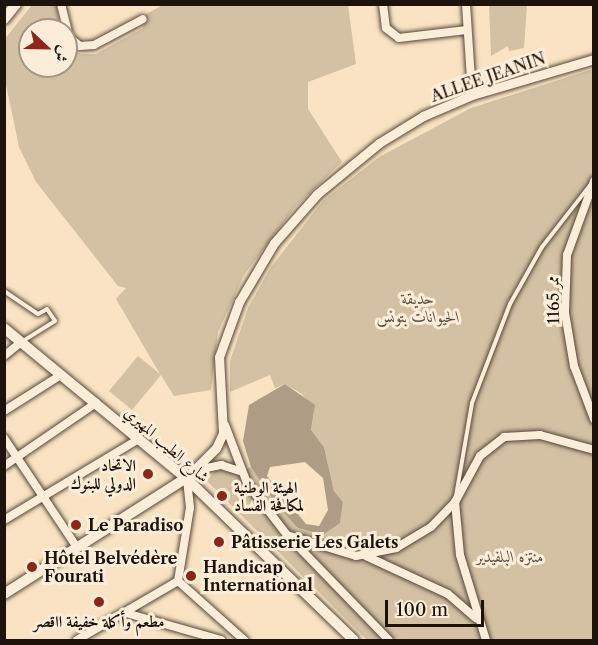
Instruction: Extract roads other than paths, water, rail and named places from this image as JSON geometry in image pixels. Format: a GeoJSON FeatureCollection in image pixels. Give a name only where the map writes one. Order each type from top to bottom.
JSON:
{"type":"FeatureCollection","features":[{"type":"Feature","properties":{"kind":"main road"},"geometry":{"type":"LineString","coordinates":[[4,19],[16,4]]}},
{"type":"Feature","properties":{"kind":"main road","name":"شارع الطيب المهيري"},"geometry":{"type":"LineString","coordinates":[[4,328],[186,478],[354,640]]}},
{"type":"Feature","properties":{"kind":"main road"},"geometry":{"type":"LineString","coordinates":[[4,594],[186,478]]}},
{"type":"Feature","properties":{"kind":"street"},"geometry":{"type":"LineString","coordinates":[[61,4],[69,37],[80,46],[94,45],[143,19]]}},
{"type":"Feature","properties":{"kind":"street"},"geometry":{"type":"LineString","coordinates":[[383,4],[386,28],[399,38],[467,30]]}},
{"type":"Feature","properties":{"kind":"street"},"geometry":{"type":"LineString","coordinates":[[466,4],[472,95]]}},
{"type":"Feature","properties":{"kind":"street","name":"ALLEE JEANIN"},"geometry":{"type":"LineString","coordinates":[[224,424],[217,374],[223,340],[274,243],[317,194],[379,143],[472,95],[594,59]]}},
{"type":"Feature","properties":{"kind":"street","name":"ممر 1165"},"geometry":{"type":"LineString","coordinates":[[594,181],[567,255],[565,313],[574,366],[594,419]]}},
{"type":"Feature","properties":{"kind":"street"},"geometry":{"type":"LineString","coordinates":[[4,356],[21,342]]}},
{"type":"Feature","properties":{"kind":"street"},"geometry":{"type":"LineString","coordinates":[[4,411],[61,375]]}},
{"type":"Feature","properties":{"kind":"street"},"geometry":{"type":"LineString","coordinates":[[4,466],[96,404]]}},
{"type":"Feature","properties":{"kind":"street"},"geometry":{"type":"LineString","coordinates":[[77,640],[178,581],[190,508],[186,478],[197,470],[216,448],[224,424]]}},
{"type":"Feature","properties":{"kind":"street"},"geometry":{"type":"LineString","coordinates":[[224,424],[242,472],[287,535],[389,640]]}},
{"type":"Feature","properties":{"kind":"street"},"geometry":{"type":"LineString","coordinates":[[366,556],[421,535],[455,502],[472,465],[504,436],[540,435],[594,450]]}},
{"type":"Feature","properties":{"kind":"street"},"geometry":{"type":"LineString","coordinates":[[4,438],[76,546]]}},
{"type":"Feature","properties":{"kind":"street"},"geometry":{"type":"LineString","coordinates":[[4,520],[139,439]]}},
{"type":"Feature","properties":{"kind":"street"},"geometry":{"type":"LineString","coordinates":[[197,470],[221,465],[242,472]]}},
{"type":"Feature","properties":{"kind":"street"},"geometry":{"type":"LineString","coordinates":[[455,502],[460,555],[477,619],[486,640]]}},
{"type":"Feature","properties":{"kind":"street"},"geometry":{"type":"LineString","coordinates":[[287,535],[331,553],[366,556],[448,594],[477,619]]}},
{"type":"Feature","properties":{"kind":"street"},"geometry":{"type":"LineString","coordinates":[[178,581],[244,640]]}},
{"type":"Feature","properties":{"kind":"street"},"geometry":{"type":"LineString","coordinates":[[126,613],[221,640]]}},
{"type":"Feature","properties":{"kind":"lane"},"geometry":{"type":"LineString","coordinates":[[455,502],[472,403],[510,304],[542,247],[594,181]]}},
{"type":"Feature","properties":{"kind":"lane"},"geometry":{"type":"LineString","coordinates":[[4,291],[38,314],[47,309],[55,321],[21,342]]}},
{"type":"Feature","properties":{"kind":"place","name":"الاتحاد الدولي للبنوك"},"geometry":{"type":"Point","coordinates":[148,474]}},
{"type":"Feature","properties":{"kind":"place","name":"الهيئة الوطنية لمكافحة الفساد"},"geometry":{"type":"Point","coordinates":[222,496]}},
{"type":"Feature","properties":{"kind":"place","name":"Le Paradiso"},"geometry":{"type":"Point","coordinates":[76,525]}},
{"type":"Feature","properties":{"kind":"place","name":"Pâtisserie Les Galets"},"geometry":{"type":"Point","coordinates":[219,542]}},
{"type":"Feature","properties":{"kind":"place","name":"Hôtel Belvédère Fourati"},"geometry":{"type":"Point","coordinates":[32,567]}},
{"type":"Feature","properties":{"kind":"place","name":"Handicap International"},"geometry":{"type":"Point","coordinates":[191,576]}},
{"type":"Feature","properties":{"kind":"place","name":"مطعم وأكلة خفيفة ااقصر"},"geometry":{"type":"Point","coordinates":[99,602]}},
{"type":"Feature","properties":{"kind":"park label","name":"حديقة الحيوانات بتونس"},"geometry":{"type":"Point","coordinates":[418,307]}},
{"type":"Feature","properties":{"kind":"park label","name":"منتزه البلفيدير"},"geometry":{"type":"Point","coordinates":[510,556]}}]}
